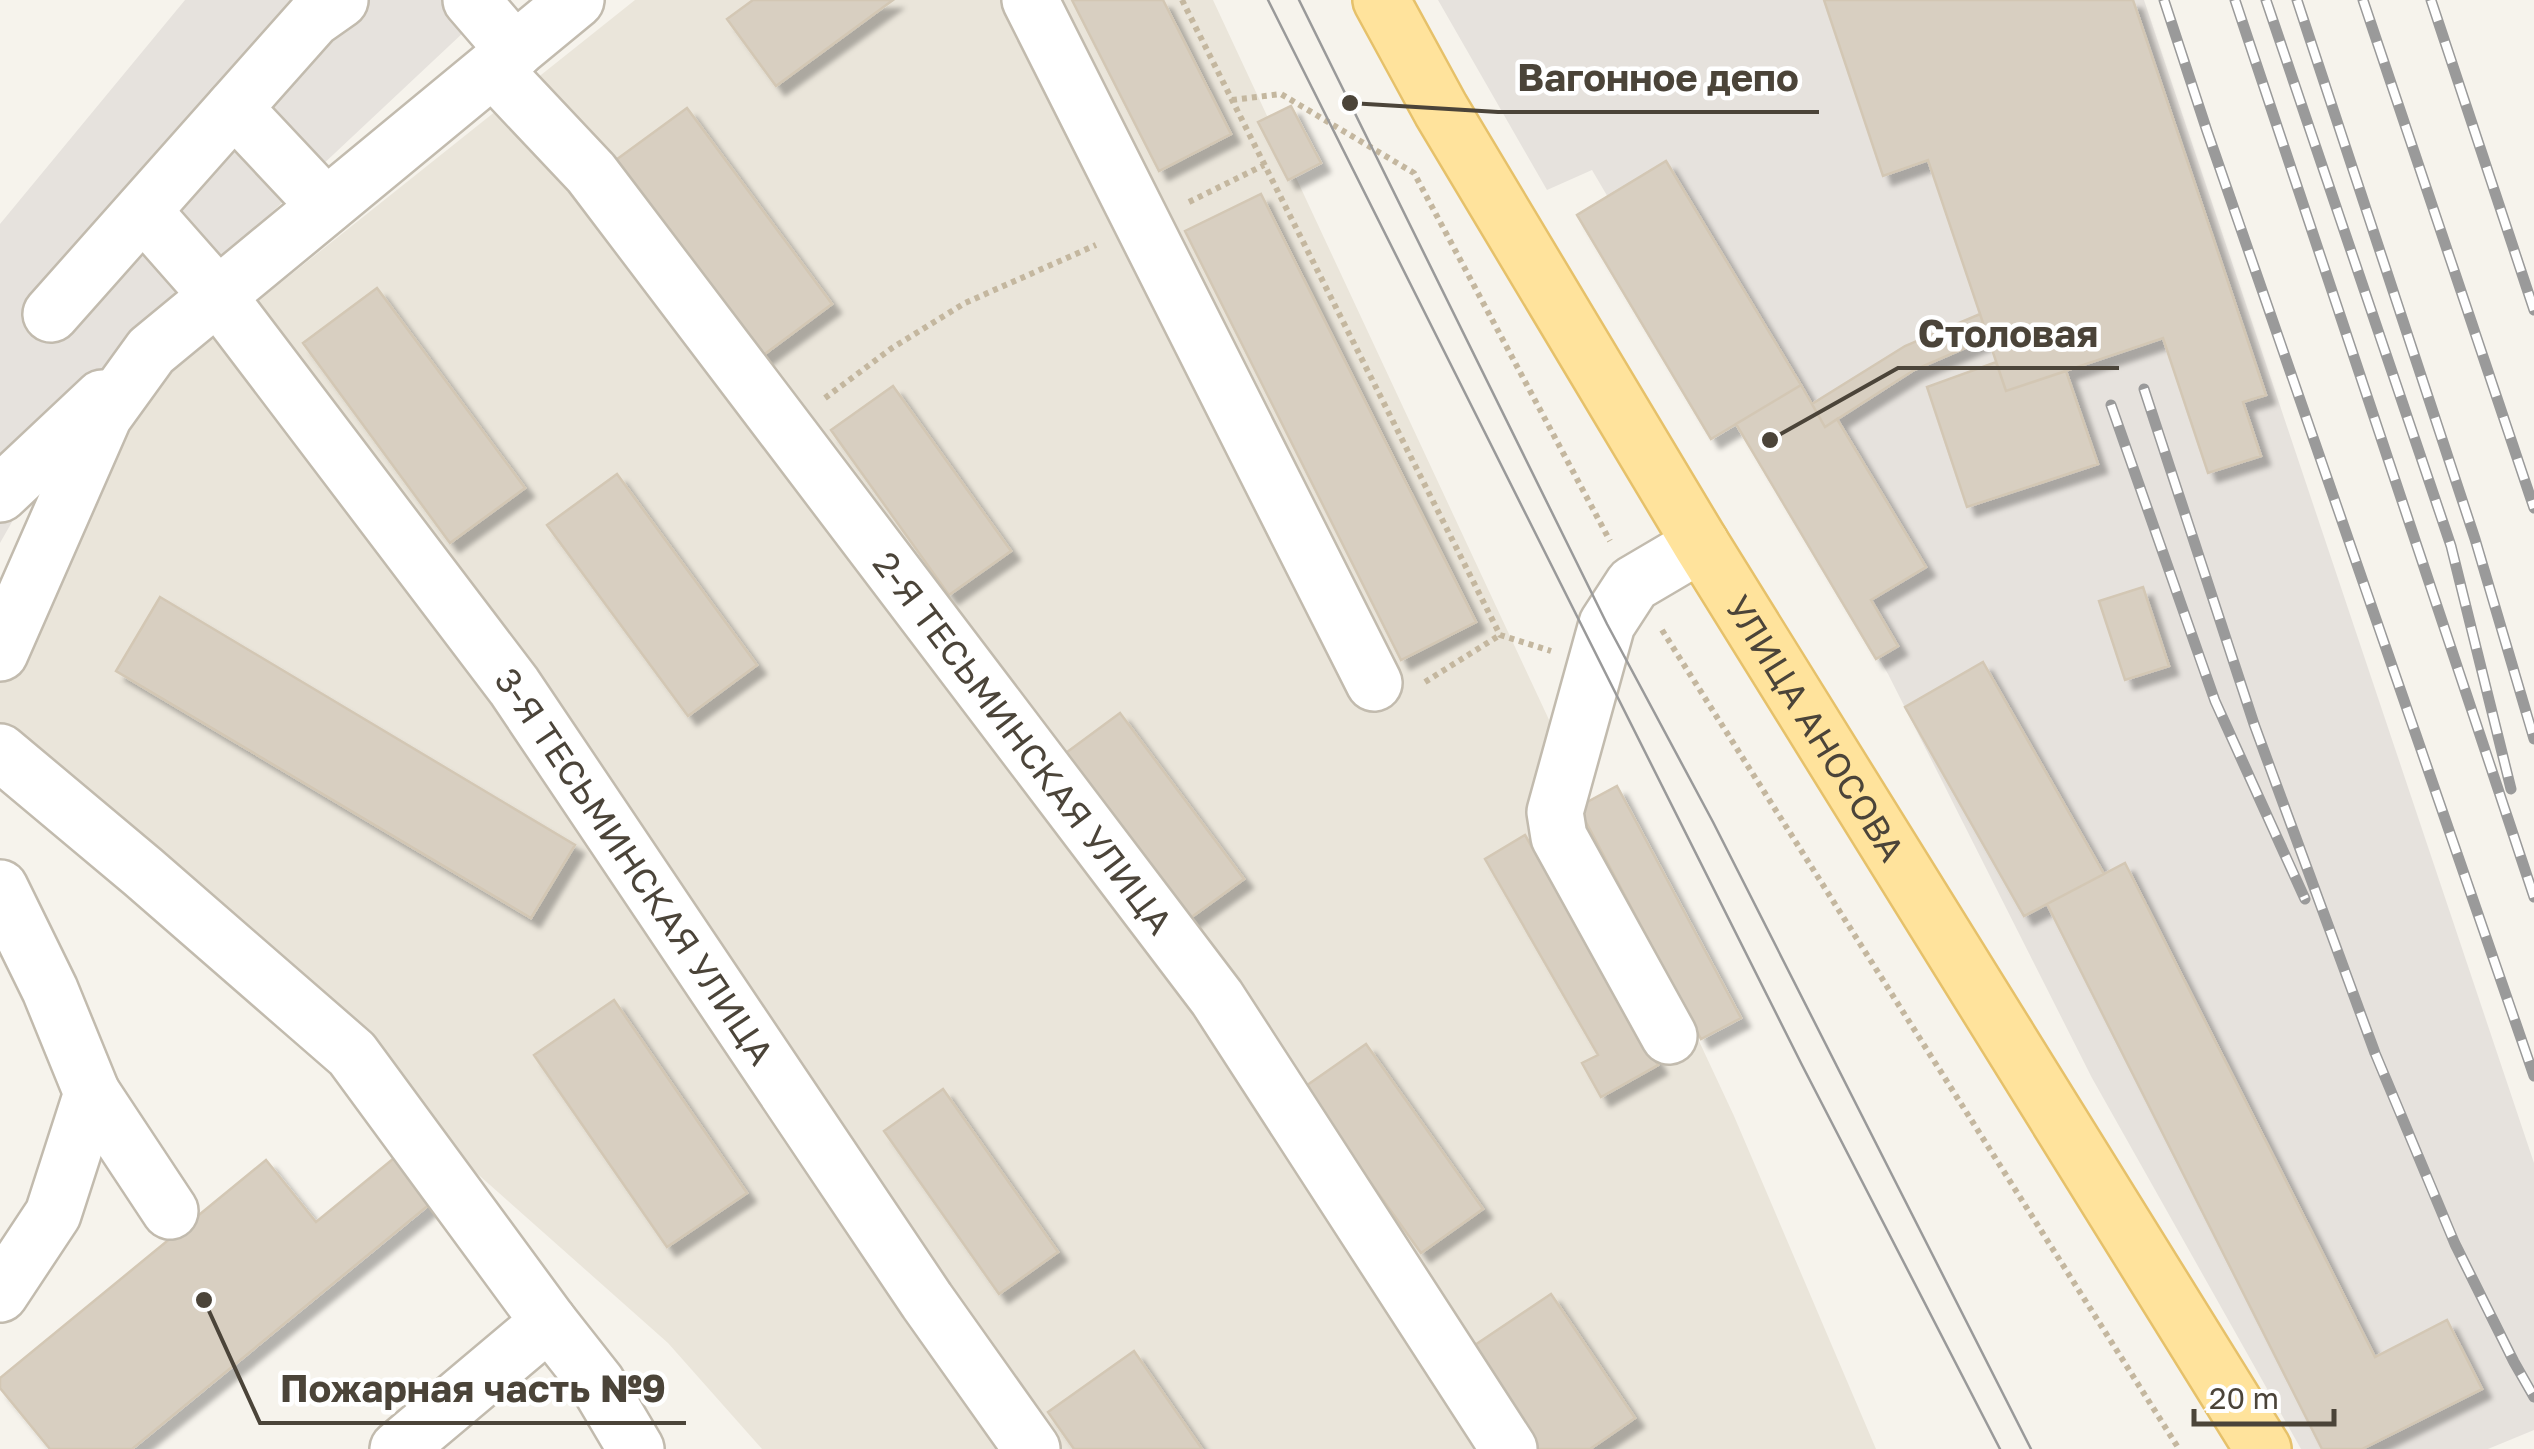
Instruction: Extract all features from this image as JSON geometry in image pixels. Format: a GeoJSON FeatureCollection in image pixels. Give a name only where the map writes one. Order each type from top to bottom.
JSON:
{"type":"FeatureCollection","features":[{"type":"Feature","properties":{"kind":"main road","name":"УЛИЦА АНОСОВА"},"geometry":{"type":"LineString","coordinates":[[1381,0],[1451,127],[1701,544],[2264,1449]]}},
{"type":"Feature","properties":{"kind":"street"},"geometry":{"type":"LineString","coordinates":[[52,314],[313,19],[340,0]]}},
{"type":"Feature","properties":{"kind":"street","name":"2-Я ТЕСЬМИНСКАЯ УЛИЦА"},"geometry":{"type":"LineString","coordinates":[[471,0],[504,60],[1218,998],[1508,1449]]}},
{"type":"Feature","properties":{"kind":"street"},"geometry":{"type":"LineString","coordinates":[[0,494],[151,351],[576,0]]}},
{"type":"Feature","properties":{"kind":"street"},"geometry":{"type":"LineString","coordinates":[[1030,0],[1374,684]]}},
{"type":"Feature","properties":{"kind":"street"},"geometry":{"type":"LineString","coordinates":[[234,108],[326,206]]}},
{"type":"Feature","properties":{"kind":"street","name":"3-Я ТЕСЬМИНСКАЯ УЛИЦА"},"geometry":{"type":"LineString","coordinates":[[144,211],[218,296],[514,686],[927,1302],[1032,1449]]}},
{"type":"Feature","properties":{"kind":"street"},"geometry":{"type":"LineString","coordinates":[[0,653],[104,416],[151,351]]}},
{"type":"Feature","properties":{"kind":"street"},"geometry":{"type":"LineString","coordinates":[[1669,1036],[1559,838],[1555,812],[1608,624],[1634,584],[1701,544]]}},
{"type":"Feature","properties":{"kind":"street"},"geometry":{"type":"LineString","coordinates":[[0,752],[352,1054],[597,1383],[636,1449]]}},
{"type":"Feature","properties":{"kind":"street"},"geometry":{"type":"LineString","coordinates":[[0,888],[50,990],[92,1093],[170,1211]]}},
{"type":"Feature","properties":{"kind":"street"},"geometry":{"type":"LineString","coordinates":[[0,1294],[54,1214],[92,1093]]}},
{"type":"Feature","properties":{"kind":"street"},"geometry":{"type":"LineString","coordinates":[[398,1449],[549,1322]]}},
{"type":"Feature","properties":{"kind":"path"},"geometry":{"type":"LineString","coordinates":[[1182,0],[1500,635],[1596,665]]}},
{"type":"Feature","properties":{"kind":"path"},"geometry":{"type":"LineString","coordinates":[[1232,100],[1281,94],[1414,174],[1634,584],[2179,1449]]}},
{"type":"Feature","properties":{"kind":"path"},"geometry":{"type":"LineString","coordinates":[[785,428],[892,348],[965,303],[1144,224],[1264,165]]}},
{"type":"Feature","properties":{"kind":"path"},"geometry":{"type":"LineString","coordinates":[[1374,684],[1398,694],[1413,690],[1500,635]]}},
{"type":"Feature","properties":{"kind":"shaded area"},"geometry":{"type":"Polygon","coordinates":[[[185,0],[498,0],[92,381],[0,543],[0,224],[185,0]]]}},
{"type":"Feature","properties":{"kind":"shaded area"},"geometry":{"type":"Polygon","coordinates":[[[635,0],[1213,0],[1734,1116],[1876,1449],[762,1449],[668,1343],[0,750],[0,638],[165,375],[635,0]]]}},
{"type":"Feature","properties":{"kind":"shaded area"},"geometry":{"type":"Polygon","coordinates":[[[1438,0],[2144,0],[2534,1163],[2534,1430],[2488,1449],[2301,1449],[2092,1078],[1888,674],[1592,170],[1547,190],[1438,0]]]}},
{"type":"Feature","properties":{"kind":"building"},"geometry":{"type":"Polygon","coordinates":[[[753,0],[893,0],[776,86],[727,19],[753,0]]]}},
{"type":"Feature","properties":{"kind":"building"},"geometry":{"type":"Polygon","coordinates":[[[1072,0],[1163,0],[1231,134],[1159,171],[1072,0]]]}},
{"type":"Feature","properties":{"kind":"building"},"geometry":{"type":"Polygon","coordinates":[[[1824,0],[2133,0],[2266,395],[2243,402],[2261,456],[2208,473],[2163,338],[2006,391],[1928,160],[1883,176],[1824,0]]]}},
{"type":"Feature","properties":{"kind":"building"},"geometry":{"type":"Polygon","coordinates":[[[1291,106],[1321,163],[1288,180],[1258,122],[1291,106]]]}},
{"type":"Feature","properties":{"kind":"building"},"geometry":{"type":"Polygon","coordinates":[[[687,108],[832,304],[754,362],[609,165],[687,108]]]}},
{"type":"Feature","properties":{"kind":"building"},"geometry":{"type":"Polygon","coordinates":[[[1666,161],[1801,385],[1711,439],[1577,215],[1666,161]]]}},
{"type":"Feature","properties":{"kind":"building"},"geometry":{"type":"Polygon","coordinates":[[[1261,194],[1476,622],[1401,660],[1185,231],[1261,194]]]}},
{"type":"Feature","properties":{"kind":"building"},"geometry":{"type":"Polygon","coordinates":[[[377,288],[525,488],[450,543],[303,343],[377,288]]]}},
{"type":"Feature","properties":{"kind":"building"},"geometry":{"type":"Polygon","coordinates":[[[1980,314],[1988,338],[1914,370],[1825,427],[1812,404],[1905,346],[1980,314]]]}},
{"type":"Feature","properties":{"kind":"building"},"geometry":{"type":"Polygon","coordinates":[[[1996,362],[2006,391],[2066,371],[2098,464],[1967,507],[1927,387],[1996,362]]]}},
{"type":"Feature","properties":{"kind":"building"},"geometry":{"type":"Polygon","coordinates":[[[1801,385],[1825,427],[1837,419],[1926,567],[1871,600],[1898,646],[1876,659],[1736,424],[1801,385]]]}},
{"type":"Feature","properties":{"kind":"building"},"geometry":{"type":"Polygon","coordinates":[[[893,386],[1011,551],[949,595],[831,430],[893,386]]]}},
{"type":"Feature","properties":{"kind":"building"},"geometry":{"type":"Polygon","coordinates":[[[617,474],[757,665],[688,716],[547,525],[617,474]]]}},
{"type":"Feature","properties":{"kind":"building"},"geometry":{"type":"Polygon","coordinates":[[[2143,587],[2169,666],[2125,680],[2099,601],[2143,587]]]}},
{"type":"Feature","properties":{"kind":"building"},"geometry":{"type":"Polygon","coordinates":[[[160,597],[575,845],[531,918],[116,671],[160,597]]]}},
{"type":"Feature","properties":{"kind":"building"},"geometry":{"type":"Polygon","coordinates":[[[1983,662],[2104,874],[2024,916],[1905,707],[1983,662]]]}},
{"type":"Feature","properties":{"kind":"building"},"geometry":{"type":"Polygon","coordinates":[[[1120,713],[1244,879],[1182,924],[1059,758],[1120,713]]]}},
{"type":"Feature","properties":{"kind":"building"},"geometry":{"type":"Polygon","coordinates":[[[1617,786],[1741,1018],[1701,1039],[1578,807],[1617,786]]]}},
{"type":"Feature","properties":{"kind":"building"},"geometry":{"type":"Polygon","coordinates":[[[1525,835],[1658,1065],[1601,1097],[1582,1063],[1598,1055],[1485,859],[1525,835]]]}},
{"type":"Feature","properties":{"kind":"building"},"geometry":{"type":"Polygon","coordinates":[[[2125,863],[2375,1357],[2447,1320],[2482,1389],[2362,1449],[2322,1449],[2047,904],[2125,863]]]}},
{"type":"Feature","properties":{"kind":"building"},"geometry":{"type":"Polygon","coordinates":[[[614,1000],[747,1193],[667,1247],[534,1055],[614,1000]]]}},
{"type":"Feature","properties":{"kind":"building"},"geometry":{"type":"Polygon","coordinates":[[[1366,1044],[1483,1209],[1421,1253],[1303,1088],[1366,1044]]]}},
{"type":"Feature","properties":{"kind":"building"},"geometry":{"type":"Polygon","coordinates":[[[943,1089],[1058,1252],[999,1294],[884,1131],[943,1089]]]}},
{"type":"Feature","properties":{"kind":"building"},"geometry":{"type":"Polygon","coordinates":[[[399,1154],[436,1199],[132,1449],[50,1449],[0,1388],[0,1378],[266,1160],[316,1222],[399,1154]]]}},
{"type":"Feature","properties":{"kind":"building"},"geometry":{"type":"Polygon","coordinates":[[[1551,1294],[1635,1418],[1590,1449],[1524,1449],[1460,1355],[1551,1294]]]}},
{"type":"Feature","properties":{"kind":"building"},"geometry":{"type":"Polygon","coordinates":[[[1134,1351],[1202,1449],[1074,1449],[1048,1412],[1134,1351]]]}},
{"type":"Feature","properties":{"kind":"tram line"},"geometry":{"type":"LineString","coordinates":[[1268,0],[1802,1065],[2000,1449]]}},
{"type":"Feature","properties":{"kind":"tram line"},"geometry":{"type":"LineString","coordinates":[[1299,0],[1607,624],[1713,822],[2031,1449]]}},
{"type":"Feature","properties":{"kind":"railway"},"geometry":{"type":"LineString","coordinates":[[2164,0],[2534,1076]]}},
{"type":"Feature","properties":{"kind":"railway"},"geometry":{"type":"LineString","coordinates":[[2235,0],[2534,897]]}},
{"type":"Feature","properties":{"kind":"railway"},"geometry":{"type":"LineString","coordinates":[[2266,0],[2451,546],[2511,789]]}},
{"type":"Feature","properties":{"kind":"railway"},"geometry":{"type":"LineString","coordinates":[[2297,0],[2475,539],[2534,739]]}},
{"type":"Feature","properties":{"kind":"railway"},"geometry":{"type":"LineString","coordinates":[[2363,0],[2534,508]]}},
{"type":"Feature","properties":{"kind":"railway"},"geometry":{"type":"LineString","coordinates":[[2431,0],[2534,310]]}},
{"type":"Feature","properties":{"kind":"railway"},"geometry":{"type":"LineString","coordinates":[[2144,389],[2254,724],[2375,1053],[2455,1244],[2534,1397]]}},
{"type":"Feature","properties":{"kind":"railway"},"geometry":{"type":"LineString","coordinates":[[2111,405],[2215,701],[2305,899]]}},
{"type":"Feature","properties":{"kind":"place","name":"Вагонное депо"},"geometry":{"type":"Point","coordinates":[1350,103]}},
{"type":"Feature","properties":{"kind":"place","name":"Столовая"},"geometry":{"type":"Point","coordinates":[1770,440]}},
{"type":"Feature","properties":{"kind":"place","name":"Пожарная часть №9"},"geometry":{"type":"Point","coordinates":[204,1300]}}]}
